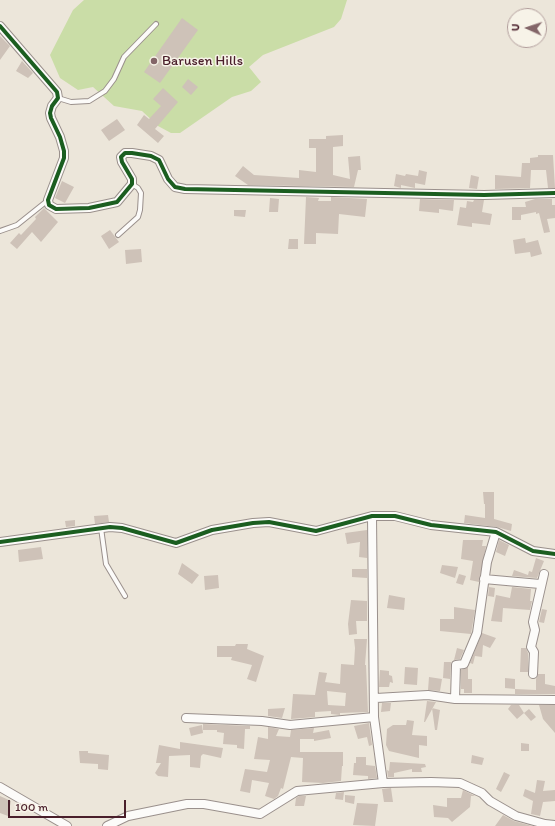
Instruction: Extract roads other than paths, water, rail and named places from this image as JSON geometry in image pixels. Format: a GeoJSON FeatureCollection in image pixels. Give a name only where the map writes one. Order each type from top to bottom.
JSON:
{"type":"FeatureCollection","features":[{"type":"Feature","properties":{"kind":"street"},"geometry":{"type":"LineString","coordinates":[[0,26],[57,92],[58,98],[52,106],[50,113],[60,137],[64,158],[48,200],[52,208],[70,210],[117,202],[132,184],[132,179],[122,162],[121,157],[125,153],[152,156],[159,160],[168,178],[175,187],[185,189],[484,196],[555,193]]}},
{"type":"Feature","properties":{"kind":"street"},"geometry":{"type":"LineString","coordinates":[[372,516],[376,698],[374,717],[383,783]]}},
{"type":"Feature","properties":{"kind":"street"},"geometry":{"type":"LineString","coordinates":[[0,542],[101,527],[122,528],[176,543],[212,530],[253,523],[269,522],[316,530],[372,516],[395,516],[430,525],[496,532],[533,551],[555,554]]}},
{"type":"Feature","properties":{"kind":"street"},"geometry":{"type":"LineString","coordinates":[[455,699],[456,665],[464,664],[477,633],[484,579],[496,532]]}},
{"type":"Feature","properties":{"kind":"street"},"geometry":{"type":"LineString","coordinates":[[532,674],[534,652],[531,647],[535,630],[533,622],[540,584],[544,574]]}},
{"type":"Feature","properties":{"kind":"street"},"geometry":{"type":"LineString","coordinates":[[484,579],[540,584]]}},
{"type":"Feature","properties":{"kind":"street"},"geometry":{"type":"LineString","coordinates":[[376,698],[428,695],[455,699],[555,700]]}},
{"type":"Feature","properties":{"kind":"street"},"geometry":{"type":"LineString","coordinates":[[186,718],[262,721],[290,725],[374,717]]}},
{"type":"Feature","properties":{"kind":"street"},"geometry":{"type":"LineString","coordinates":[[108,826],[128,816],[186,804],[204,804],[260,814],[297,792],[383,783],[460,783],[482,793],[490,801],[516,816],[545,824],[555,825]]}},
{"type":"Feature","properties":{"kind":"street"},"geometry":{"type":"LineString","coordinates":[[0,787],[67,826]]}},
{"type":"Feature","properties":{"kind":"lane"},"geometry":{"type":"LineString","coordinates":[[58,98],[71,102],[89,101],[105,91],[114,79],[124,57],[156,24]]}},
{"type":"Feature","properties":{"kind":"lane"},"geometry":{"type":"LineString","coordinates":[[118,235],[138,217],[140,210],[141,192],[132,184]]}},
{"type":"Feature","properties":{"kind":"lane"},"geometry":{"type":"LineString","coordinates":[[0,231],[17,225],[48,200]]}},
{"type":"Feature","properties":{"kind":"lane"},"geometry":{"type":"LineString","coordinates":[[101,527],[106,564],[125,596]]}},
{"type":"Feature","properties":{"kind":"place","name":"Barusen Hills"},"geometry":{"type":"Point","coordinates":[154,61]}}]}
